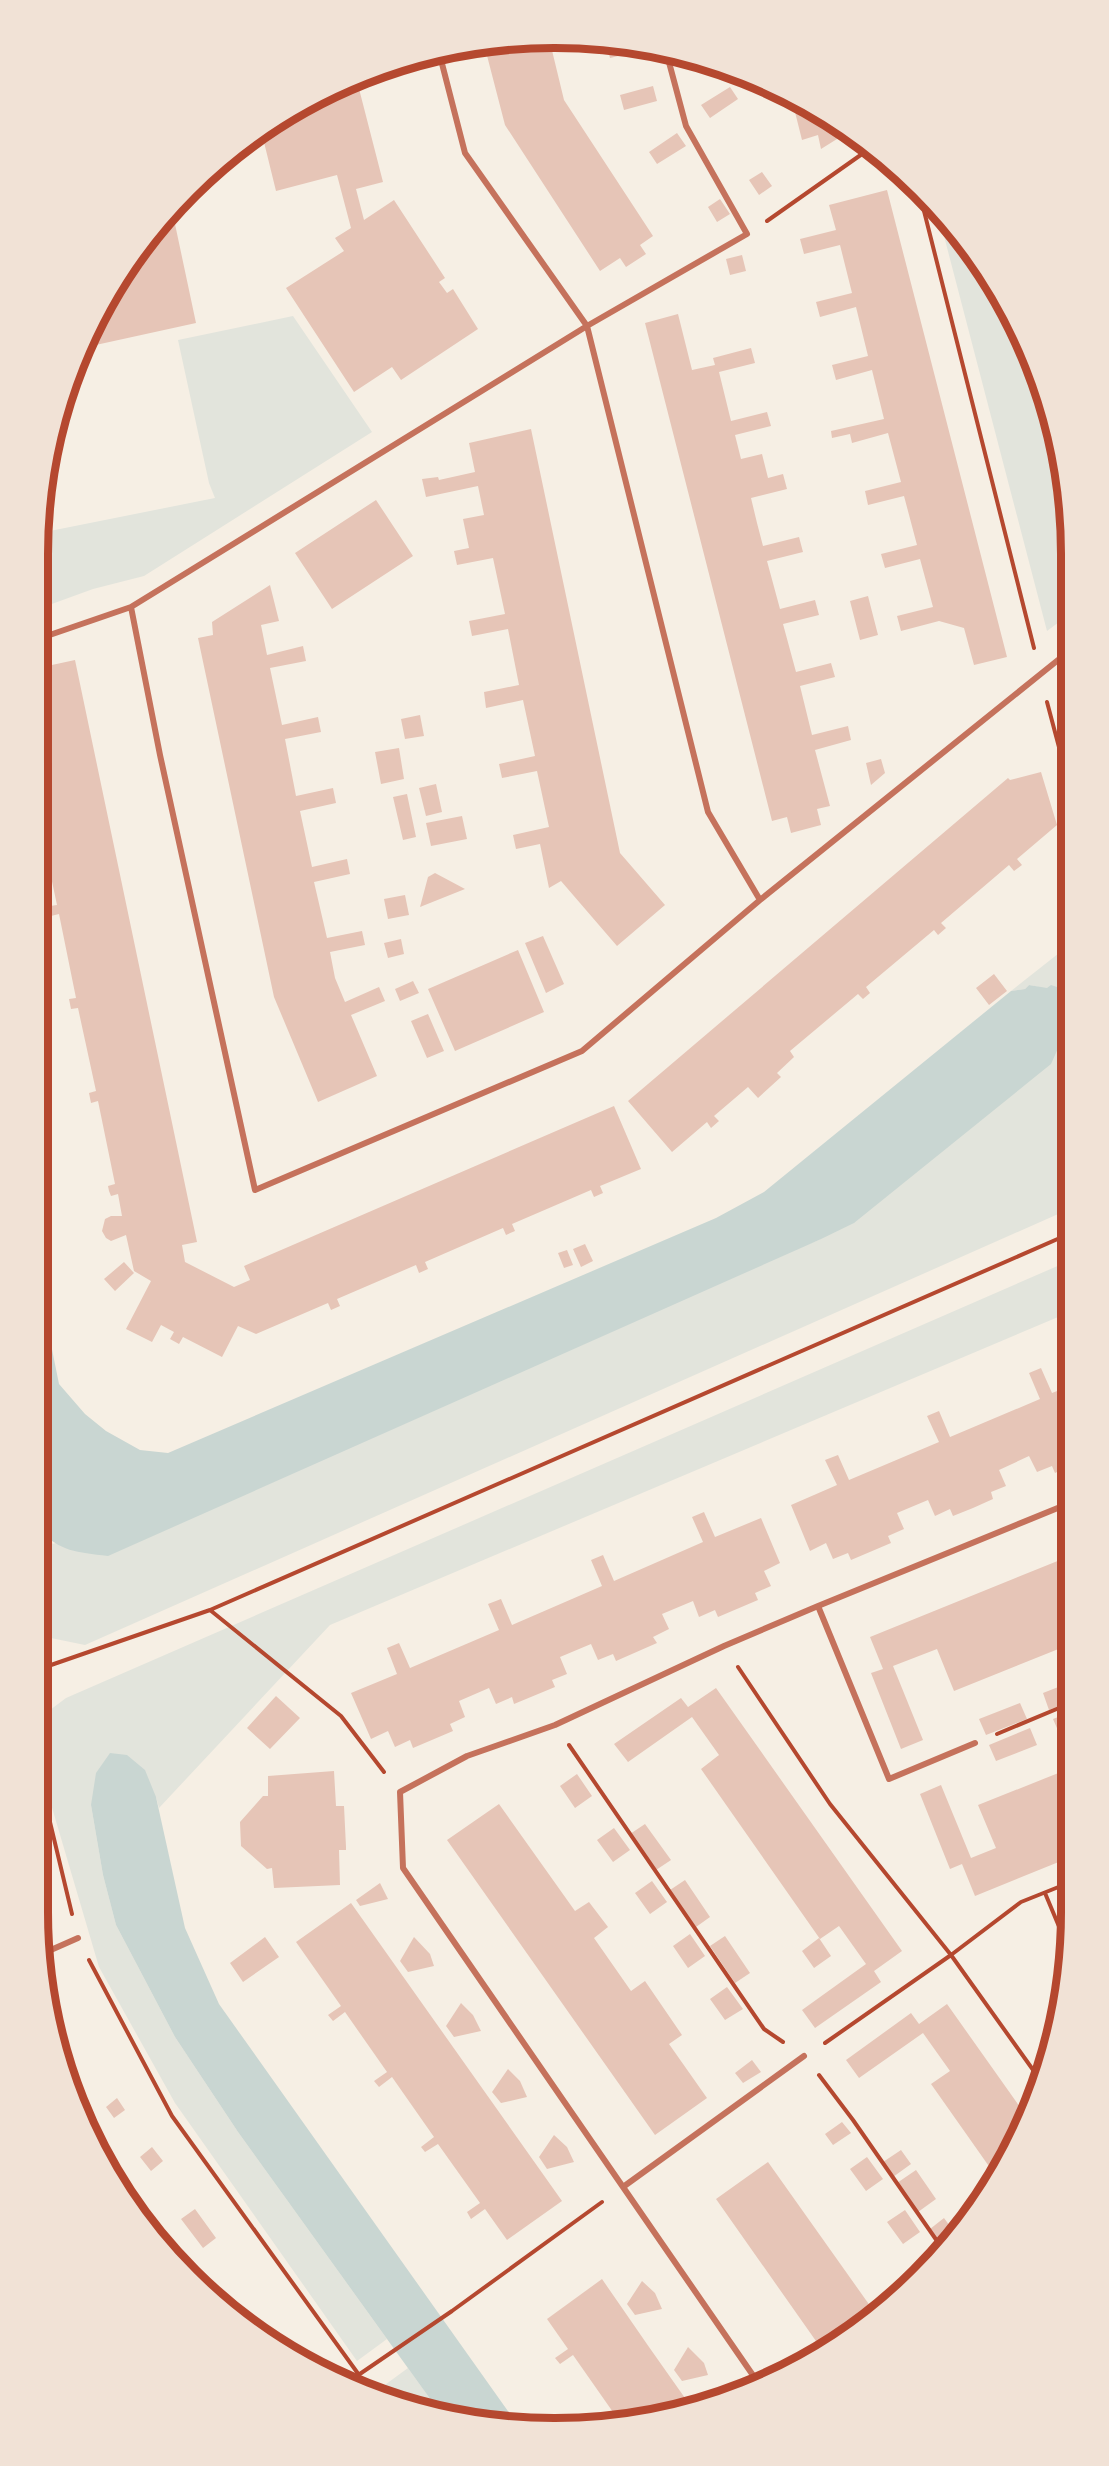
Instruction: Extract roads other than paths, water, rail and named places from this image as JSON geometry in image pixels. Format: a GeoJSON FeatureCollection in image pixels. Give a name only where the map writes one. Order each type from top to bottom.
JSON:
{"type":"FeatureCollection","features":[{"type":"Feature","properties":{"kind":"street"},"geometry":{"type":"LineString","coordinates":[[441,61],[465,153],[587,326],[708,812],[760,900]]}},
{"type":"Feature","properties":{"kind":"street"},"geometry":{"type":"LineString","coordinates":[[48,636],[131,607],[587,326],[747,234],[686,126],[669,61]]}},
{"type":"Feature","properties":{"kind":"street"},"geometry":{"type":"LineString","coordinates":[[131,607],[160,755],[255,1190],[582,1052],[760,900],[1061,658]]}},
{"type":"Feature","properties":{"kind":"street"},"geometry":{"type":"LineString","coordinates":[[754,2377],[403,1868],[400,1792],[467,1756],[555,1725],[724,1646],[1061,1507]]}},
{"type":"Feature","properties":{"kind":"street"},"geometry":{"type":"LineString","coordinates":[[818,1606],[889,1779],[975,1743]]}},
{"type":"Feature","properties":{"kind":"street"},"geometry":{"type":"LineString","coordinates":[[50,1951],[78,1938]]}},
{"type":"Feature","properties":{"kind":"street"},"geometry":{"type":"LineString","coordinates":[[623,2187],[804,2056]]}}]}
